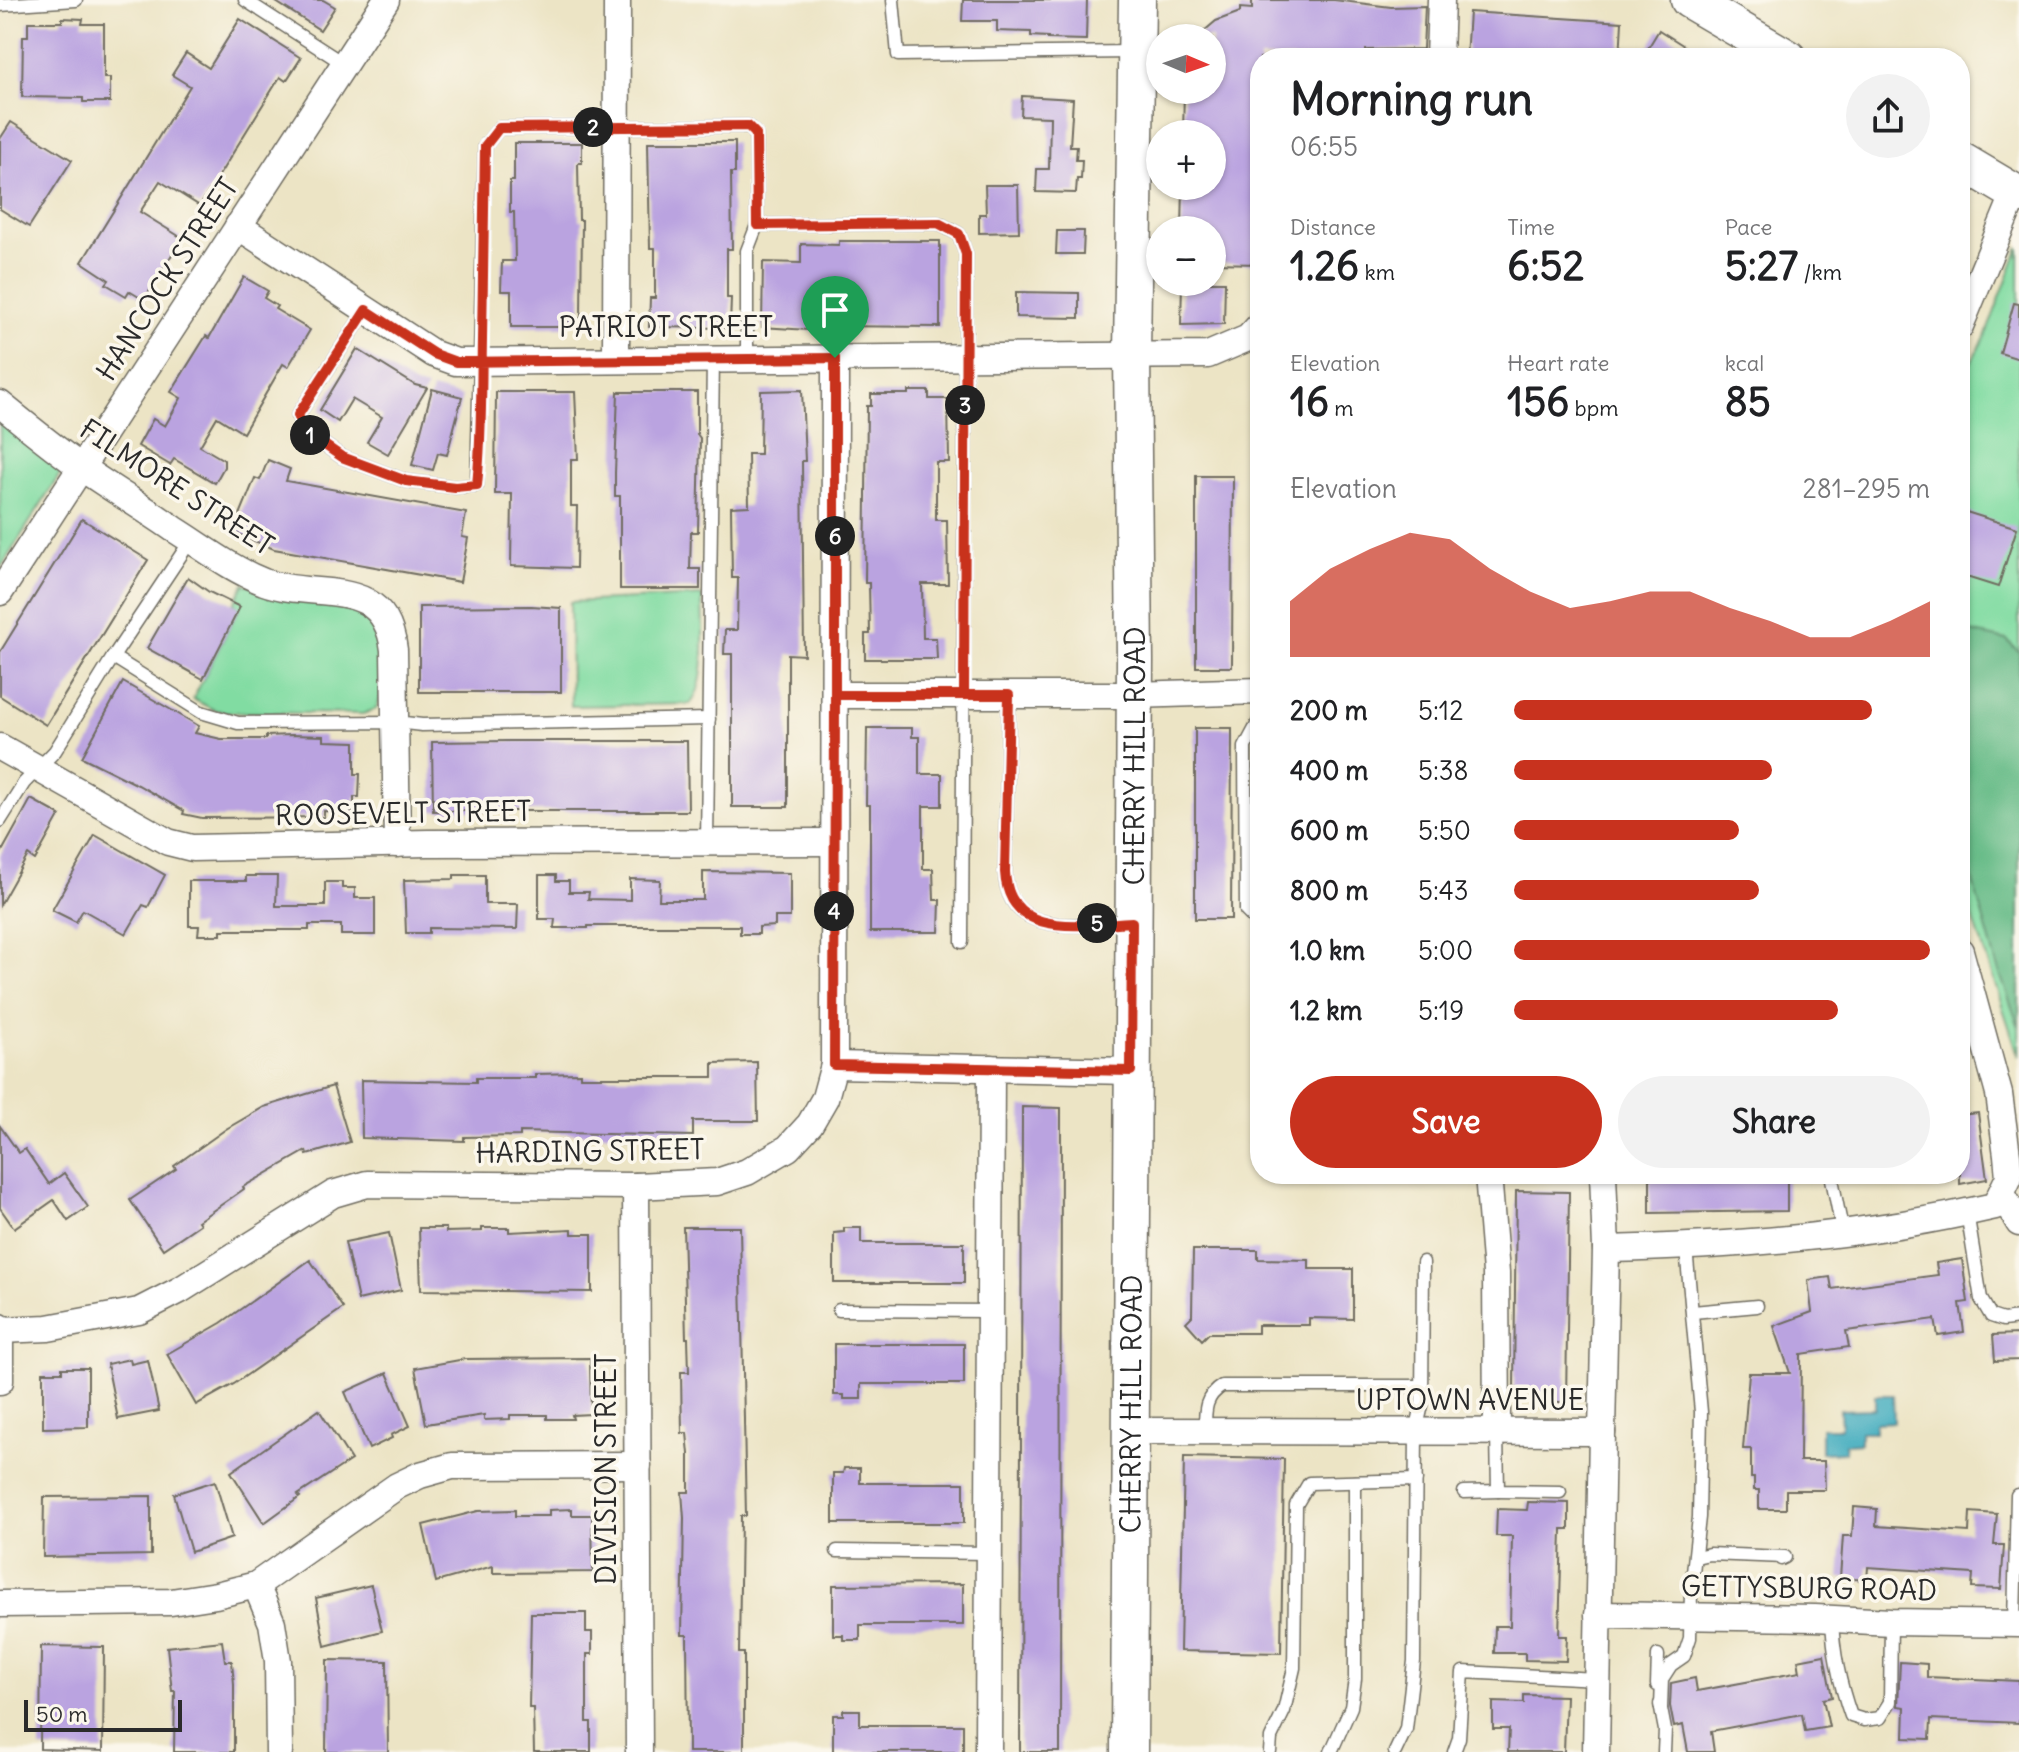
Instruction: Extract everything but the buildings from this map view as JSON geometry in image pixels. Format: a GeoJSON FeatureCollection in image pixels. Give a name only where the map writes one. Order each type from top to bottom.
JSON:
{"type":"FeatureCollection","features":[{"type":"Feature","properties":{"kind":"main road","name":"CHERRY HILL ROAD"},"geometry":{"type":"LineString","coordinates":[[1129,1752],[1135,695],[1132,354],[1137,0]]}},
{"type":"Feature","properties":{"kind":"main road"},"geometry":{"type":"LineString","coordinates":[[1689,0],[1771,48]]}},
{"type":"Feature","properties":{"kind":"main road"},"geometry":{"type":"LineString","coordinates":[[1970,166],[2017,194]]}},
{"type":"Feature","properties":{"kind":"street","name":"HANCOCK STREET"},"geometry":{"type":"LineString","coordinates":[[0,592],[386,0]]}},
{"type":"Feature","properties":{"kind":"street"},"geometry":{"type":"LineString","coordinates":[[616,359],[617,0]]}},
{"type":"Feature","properties":{"kind":"street"},"geometry":{"type":"LineString","coordinates":[[1439,48],[1441,0]]}},
{"type":"Feature","properties":{"kind":"street"},"geometry":{"type":"LineString","coordinates":[[1970,303],[2017,194]]}},
{"type":"Feature","properties":{"kind":"street","name":"PATRIOT STREET"},"geometry":{"type":"LineString","coordinates":[[238,226],[434,354],[456,362],[1208,355],[1250,338]]}},
{"type":"Feature","properties":{"kind":"street","name":"HARDING STREET"},"geometry":{"type":"LineString","coordinates":[[1,1329],[48,1328],[139,1311],[180,1290],[333,1194],[367,1184],[636,1186],[717,1182],[747,1172],[788,1148],[810,1124],[825,1098],[834,1065],[835,358]]}},
{"type":"Feature","properties":{"kind":"street","name":"FILMORE STREET"},"geometry":{"type":"LineString","coordinates":[[0,404],[82,468],[229,565],[282,587],[343,592],[367,602],[384,615],[392,632],[394,650],[397,844]]}},
{"type":"Feature","properties":{"kind":"street"},"geometry":{"type":"LineString","coordinates":[[835,695],[1135,695],[1250,691]]}},
{"type":"Feature","properties":{"kind":"street","name":"ROOSEVELT STREET"},"geometry":{"type":"LineString","coordinates":[[0,747],[168,842],[192,848],[833,842]]}},
{"type":"Feature","properties":{"kind":"street"},"geometry":{"type":"LineString","coordinates":[[1606,1249],[1686,1248],[1843,1234],[1995,1206],[2009,1177],[1999,1094],[1970,988]]}},
{"type":"Feature","properties":{"kind":"street"},"geometry":{"type":"LineString","coordinates":[[834,1065],[1131,1071]]}},
{"type":"Feature","properties":{"kind":"street"},"geometry":{"type":"LineString","coordinates":[[988,1752],[991,1068]]}},
{"type":"Feature","properties":{"kind":"street"},"geometry":{"type":"LineString","coordinates":[[1489,1184],[1496,1273],[1497,1432]]}},
{"type":"Feature","properties":{"kind":"street","name":"UPTOWN AVENUE"},"geometry":{"type":"LineString","coordinates":[[1129,1431],[1602,1432],[1606,1249],[1603,1184]]}},
{"type":"Feature","properties":{"kind":"street","name":"DIVISION STREET"},"geometry":{"type":"LineString","coordinates":[[636,1186],[639,1752]]}},
{"type":"Feature","properties":{"kind":"street"},"geometry":{"type":"LineString","coordinates":[[2002,1194],[2019,1223]]}},
{"type":"Feature","properties":{"kind":"street"},"geometry":{"type":"LineString","coordinates":[[0,1381],[1,1329]]}},
{"type":"Feature","properties":{"kind":"street"},"geometry":{"type":"LineString","coordinates":[[1596,1752],[1602,1432]]}},
{"type":"Feature","properties":{"kind":"street"},"geometry":{"type":"LineString","coordinates":[[0,1604],[171,1602],[256,1585],[397,1486],[420,1475],[452,1466],[638,1465]]}},
{"type":"Feature","properties":{"kind":"street"},"geometry":{"type":"LineString","coordinates":[[256,1585],[272,1623],[278,1661],[279,1752]]}},
{"type":"Feature","properties":{"kind":"street","name":"GETTYSBURG ROAD"},"geometry":{"type":"LineString","coordinates":[[1598,1615],[2017,1624]]}},
{"type":"Feature","properties":{"kind":"lane"},"geometry":{"type":"LineString","coordinates":[[0,5],[76,0]]}},
{"type":"Feature","properties":{"kind":"lane"},"geometry":{"type":"LineString","coordinates":[[245,0],[344,64]]}},
{"type":"Feature","properties":{"kind":"lane"},"geometry":{"type":"LineString","coordinates":[[893,0],[898,55],[1137,52]]}},
{"type":"Feature","properties":{"kind":"lane"},"geometry":{"type":"LineString","coordinates":[[366,310],[298,415],[303,430],[342,457],[406,481],[455,487],[477,485],[485,146],[499,128],[748,126],[756,134],[757,225],[747,251],[747,359]]}},
{"type":"Feature","properties":{"kind":"lane"},"geometry":{"type":"LineString","coordinates":[[757,225],[938,223],[959,234],[966,254],[962,942]]}},
{"type":"Feature","properties":{"kind":"lane"},"geometry":{"type":"LineString","coordinates":[[707,843],[713,358]]}},
{"type":"Feature","properties":{"kind":"lane"},"geometry":{"type":"LineString","coordinates":[[0,821],[24,783],[55,751],[191,539]]}},
{"type":"Feature","properties":{"kind":"lane"},"geometry":{"type":"LineString","coordinates":[[113,657],[201,712],[238,723],[396,722],[422,725],[709,719]]}},
{"type":"Feature","properties":{"kind":"lane"},"geometry":{"type":"LineString","coordinates":[[1009,695],[1005,872],[1009,896],[1020,911],[1033,920],[1053,924],[1132,922]]}},
{"type":"Feature","properties":{"kind":"lane"},"geometry":{"type":"LineString","coordinates":[[1250,738],[1245,747],[1246,911],[1250,915]]}},
{"type":"Feature","properties":{"kind":"lane"},"geometry":{"type":"LineString","coordinates":[[1833,1184],[1843,1234]]}},
{"type":"Feature","properties":{"kind":"lane"},"geometry":{"type":"LineString","coordinates":[[1967,1212],[1981,1299],[1991,1316],[2003,1320],[2019,1318]]}},
{"type":"Feature","properties":{"kind":"lane"},"geometry":{"type":"LineString","coordinates":[[1661,1708],[1662,1679],[1671,1665],[1684,1656],[1690,1638],[1691,1591],[1696,1557],[1701,1412],[1686,1248]]}},
{"type":"Feature","properties":{"kind":"lane"},"geometry":{"type":"LineString","coordinates":[[1395,1752],[1406,1729],[1414,1661],[1416,1432],[1422,1405],[1423,1262]]}},
{"type":"Feature","properties":{"kind":"lane"},"geometry":{"type":"LineString","coordinates":[[1693,1312],[1757,1306]]}},
{"type":"Feature","properties":{"kind":"lane"},"geometry":{"type":"LineString","coordinates":[[839,1310],[990,1311]]}},
{"type":"Feature","properties":{"kind":"lane"},"geometry":{"type":"LineString","coordinates":[[1205,1432],[1205,1406],[1211,1393],[1222,1386],[1422,1386]]}},
{"type":"Feature","properties":{"kind":"lane"},"geometry":{"type":"LineString","coordinates":[[1497,1432],[1498,1491]]}},
{"type":"Feature","properties":{"kind":"lane"},"geometry":{"type":"LineString","coordinates":[[1270,1752],[1271,1738],[1284,1711],[1294,1668],[1296,1505],[1309,1483],[1416,1480]]}},
{"type":"Feature","properties":{"kind":"lane"},"geometry":{"type":"LineString","coordinates":[[1331,1752],[1351,1707],[1355,1679],[1355,1482]]}},
{"type":"Feature","properties":{"kind":"lane"},"geometry":{"type":"LineString","coordinates":[[1464,1492],[1560,1492]]}},
{"type":"Feature","properties":{"kind":"lane"},"geometry":{"type":"LineString","coordinates":[[2017,1624],[2019,1495]]}},
{"type":"Feature","properties":{"kind":"lane"},"geometry":{"type":"LineString","coordinates":[[837,1551],[989,1553]]}},
{"type":"Feature","properties":{"kind":"lane"},"geometry":{"type":"LineString","coordinates":[[1696,1557],[1709,1554],[1785,1557],[1781,1559]]}},
{"type":"Feature","properties":{"kind":"lane"},"geometry":{"type":"LineString","coordinates":[[1832,1619],[1833,1640],[1845,1698],[1851,1716],[1864,1720],[1880,1718],[1890,1702],[1891,1622]]}},
{"type":"Feature","properties":{"kind":"lane"},"geometry":{"type":"LineString","coordinates":[[1658,1655],[1657,1683],[1665,1730],[1664,1752]]}},
{"type":"Feature","properties":{"kind":"lane"},"geometry":{"type":"LineString","coordinates":[[1454,1752],[1459,1738],[1463,1672],[1597,1679]]}},
{"type":"Feature","properties":{"kind":"green space"},"geometry":{"type":"Polygon","coordinates":[[[2019,247],[2019,1057],[1970,908],[1970,363],[1985,337],[2019,247]]]}},
{"type":"Feature","properties":{"kind":"green space"},"geometry":{"type":"Polygon","coordinates":[[[0,415],[58,466],[60,474],[0,569],[0,415]]]}},
{"type":"Feature","properties":{"kind":"green space"},"geometry":{"type":"Polygon","coordinates":[[[244,584],[336,601],[360,611],[369,619],[380,643],[381,692],[376,709],[363,714],[228,712],[214,710],[193,699],[239,608],[234,604],[244,584]]]}},
{"type":"Feature","properties":{"kind":"green space"},"geometry":{"type":"Polygon","coordinates":[[[702,596],[702,669],[696,695],[690,704],[571,706],[570,602],[702,596]]]}},
{"type":"Feature","properties":{"kind":"green space"},"geometry":{"type":"Polygon","coordinates":[[[1970,632],[2007,640],[2019,652],[2019,1027],[1996,963],[1970,871],[1970,632]]]}},
{"type":"Feature","properties":{"kind":"water"},"geometry":{"type":"Polygon","coordinates":[[[1875,1395],[1893,1395],[1894,1422],[1875,1423],[1875,1432],[1860,1432],[1860,1443],[1845,1444],[1845,1452],[1821,1453],[1821,1428],[1841,1428],[1840,1410],[1875,1409],[1875,1395]]]}},
{"type":"Feature","properties":{"kind":"route"},"geometry":{"type":"LineString","coordinates":[[835,358],[616,359],[481,361],[456,362],[434,354],[366,310],[298,415],[303,430],[342,457],[406,481],[455,487],[477,485],[479,466],[481,361],[482,340],[485,146],[499,128],[748,126],[756,134],[757,225],[938,223],[959,234],[966,254],[964,695],[835,695],[834,1065],[1131,1071],[1132,922],[1053,924],[1033,920],[1020,911],[1005,884],[1009,695],[964,695],[855,695],[835,695],[835,358]]}}]}
